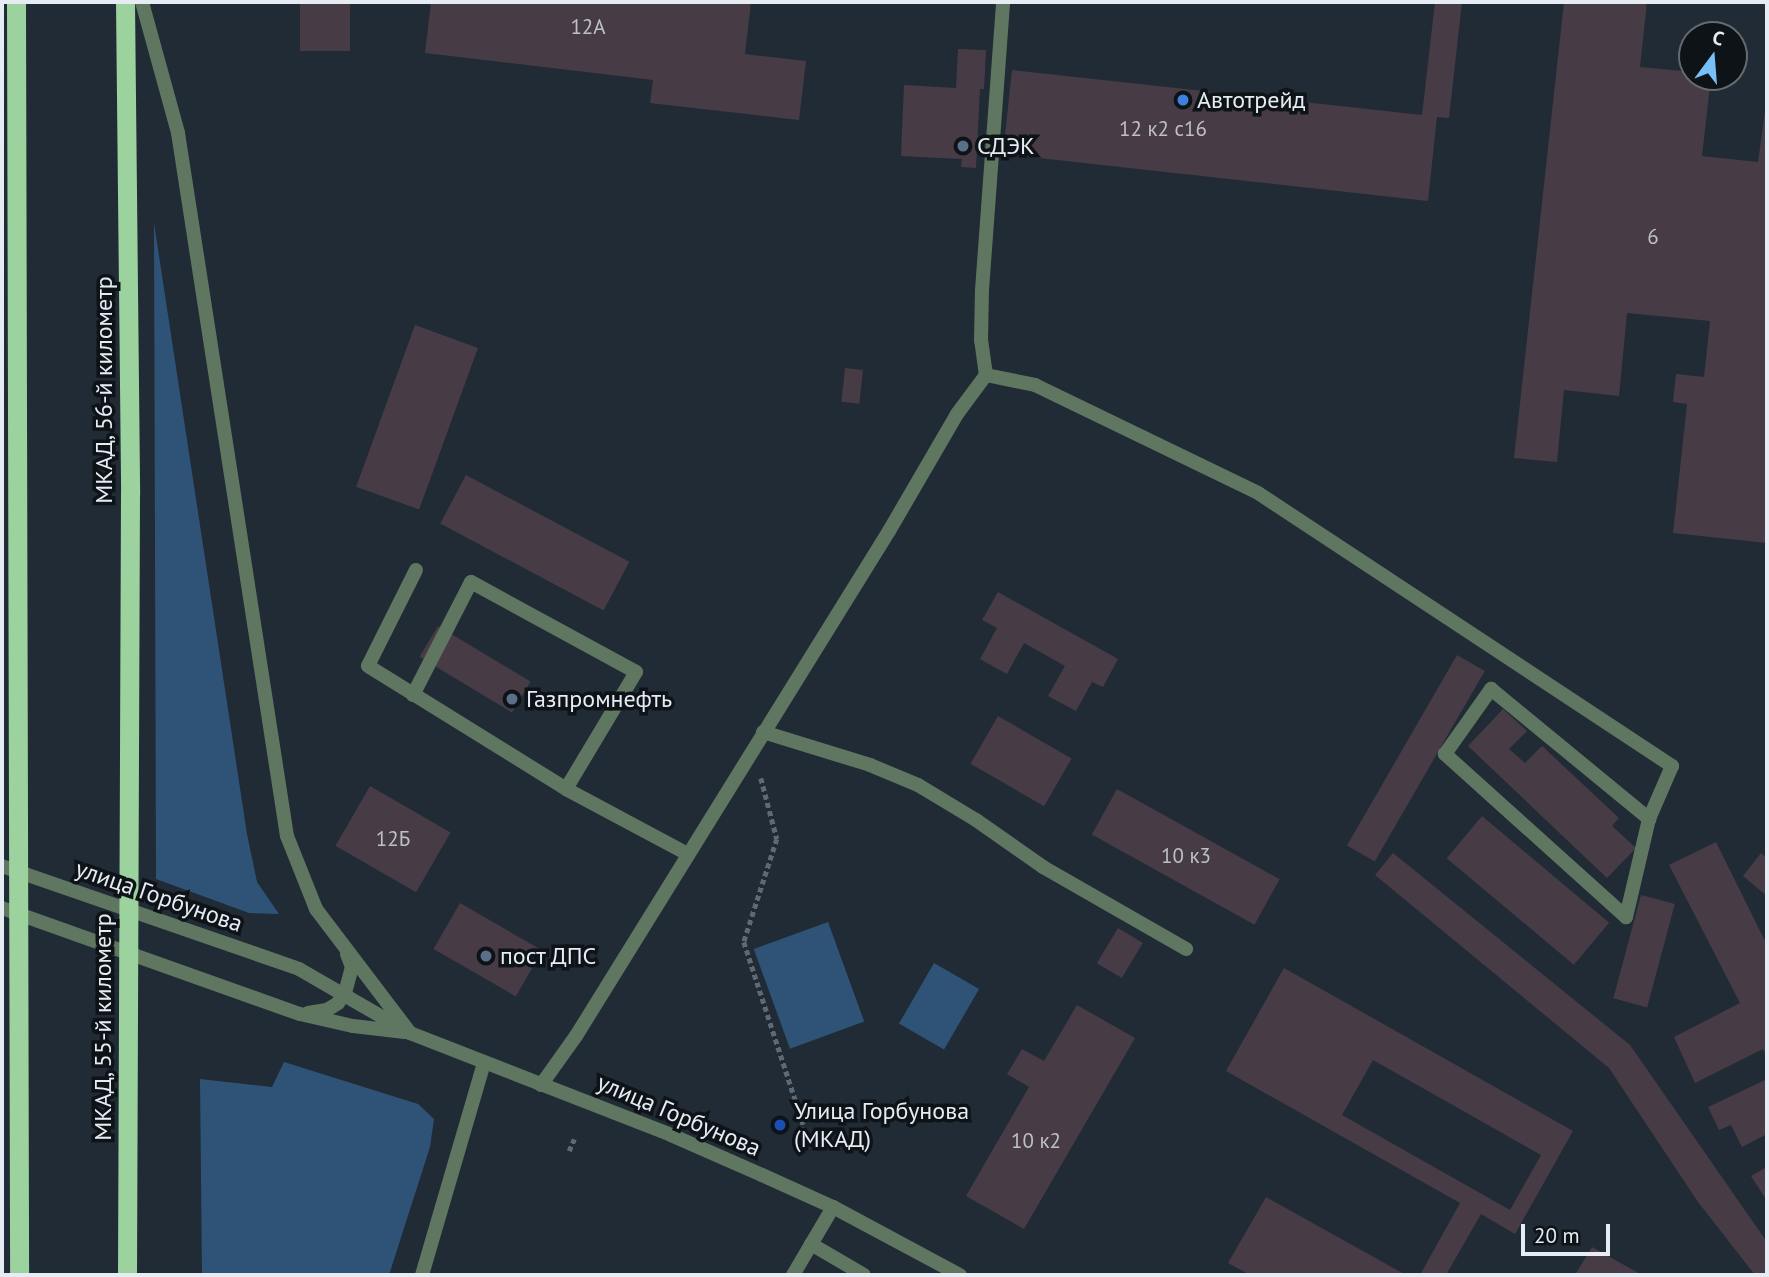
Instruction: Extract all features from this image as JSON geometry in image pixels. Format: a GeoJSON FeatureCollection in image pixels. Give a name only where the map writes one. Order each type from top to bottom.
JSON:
{"type":"FeatureCollection","features":[{"type":"Feature","properties":{"kind":"highway"},"geometry":{"type":"LineString","coordinates":[[16,2],[19,1275]]}},
{"type":"Feature","properties":{"kind":"highway","name":"МКАД, 56-й километр"},"geometry":{"type":"LineString","coordinates":[[125,2],[130,481],[128,778]]}},
{"type":"Feature","properties":{"kind":"highway","name":"МКАД, 55-й километр"},"geometry":{"type":"LineString","coordinates":[[127,1275],[128,778]]}},
{"type":"Feature","properties":{"kind":"street"},"geometry":{"type":"LineString","coordinates":[[142,2],[178,133],[287,836],[316,909],[410,1032]]}},
{"type":"Feature","properties":{"kind":"street"},"geometry":{"type":"LineString","coordinates":[[541,1085],[576,1036],[686,853],[889,531],[957,414],[986,375],[981,341],[983,278],[1003,2]]}},
{"type":"Feature","properties":{"kind":"street"},"geometry":{"type":"LineString","coordinates":[[986,375],[1035,385],[1258,493],[1672,766],[1649,820],[1626,917],[1445,754],[1492,689],[1649,820]]}},
{"type":"Feature","properties":{"kind":"street"},"geometry":{"type":"LineString","coordinates":[[416,570],[368,666],[566,789],[686,853]]}},
{"type":"Feature","properties":{"kind":"street"},"geometry":{"type":"LineString","coordinates":[[413,695],[471,582],[636,672],[566,789]]}},
{"type":"Feature","properties":{"kind":"street"},"geometry":{"type":"LineString","coordinates":[[763,732],[870,765],[918,785],[976,820],[1043,867],[1186,949]]}},
{"type":"Feature","properties":{"kind":"street","name":"улица Горбунова"},"geometry":{"type":"LineString","coordinates":[[2,866],[299,969],[410,1032],[671,1135],[833,1207],[960,1275]]}},
{"type":"Feature","properties":{"kind":"street","name":"улица Горбунова"},"geometry":{"type":"LineString","coordinates":[[2,908],[300,1014],[353,1026],[410,1032]]}},
{"type":"Feature","properties":{"kind":"street"},"geometry":{"type":"LineString","coordinates":[[300,1014],[327,1010],[338,1003],[345,993],[352,967],[345,947]]}},
{"type":"Feature","properties":{"kind":"street"},"geometry":{"type":"LineString","coordinates":[[422,1275],[484,1063]]}},
{"type":"Feature","properties":{"kind":"street"},"geometry":{"type":"LineString","coordinates":[[793,1275],[833,1207]]}},
{"type":"Feature","properties":{"kind":"street"},"geometry":{"type":"LineString","coordinates":[[811,1244],[864,1275]]}},
{"type":"Feature","properties":{"kind":"path"},"geometry":{"type":"LineString","coordinates":[[759,770],[777,839],[744,942],[804,1127],[800,1142]]}},
{"type":"Feature","properties":{"kind":"path"},"geometry":{"type":"LineString","coordinates":[[569,1151],[574,1139]]}},
{"type":"Feature","properties":{"kind":"shaded area"},"geometry":{"type":"Polygon","coordinates":[[[154,223],[247,834],[257,882],[279,914],[249,913],[156,879],[154,223]]]}},
{"type":"Feature","properties":{"kind":"shaded area"},"geometry":{"type":"Polygon","coordinates":[[[828,922],[864,1022],[790,1049],[754,949],[828,922]]]}},
{"type":"Feature","properties":{"kind":"shaded area"},"geometry":{"type":"Polygon","coordinates":[[[934,963],[979,989],[944,1050],[899,1024],[934,963]]]}},
{"type":"Feature","properties":{"kind":"shaded area"},"geometry":{"type":"Polygon","coordinates":[[[284,1062],[418,1104],[434,1119],[430,1147],[389,1275],[202,1275],[200,1079],[272,1087],[284,1062]]]}},
{"type":"Feature","properties":{"kind":"building"},"geometry":{"type":"Polygon","coordinates":[[[300,2],[350,2],[350,51],[300,51],[300,2]]]}},
{"type":"Feature","properties":{"kind":"building"},"geometry":{"type":"Polygon","coordinates":[[[431,2],[751,2],[745,54],[806,61],[799,120],[650,103],[653,80],[425,53],[431,2]]]}},
{"type":"Feature","properties":{"kind":"building"},"geometry":{"type":"Polygon","coordinates":[[[1435,2],[1462,2],[1449,118],[1437,117],[1428,201],[1003,154],[1012,70],[1422,115],[1435,2]]]}},
{"type":"Feature","properties":{"kind":"building"},"geometry":{"type":"Polygon","coordinates":[[[1564,2],[1647,2],[1640,67],[1678,71],[1678,91],[1709,91],[1702,156],[1758,162],[1767,97],[1767,543],[1673,533],[1687,404],[1673,402],[1676,374],[1704,377],[1710,321],[1627,313],[1619,396],[1564,390],[1557,462],[1514,458],[1564,2]]]}},
{"type":"Feature","properties":{"kind":"building"},"geometry":{"type":"Polygon","coordinates":[[[958,49],[986,50],[984,89],[980,89],[976,168],[961,167],[962,159],[901,156],[904,85],[956,88],[958,49]]]}},
{"type":"Feature","properties":{"kind":"building"},"geometry":{"type":"Polygon","coordinates":[[[415,325],[478,348],[419,510],[356,487],[415,325]]]}},
{"type":"Feature","properties":{"kind":"building"},"geometry":{"type":"Polygon","coordinates":[[[845,368],[863,370],[859,404],[841,402],[845,368]]]}},
{"type":"Feature","properties":{"kind":"building"},"geometry":{"type":"Polygon","coordinates":[[[466,475],[629,562],[604,610],[440,524],[466,475]]]}},
{"type":"Feature","properties":{"kind":"building"},"geometry":{"type":"Polygon","coordinates":[[[998,592],[1118,659],[1103,687],[1092,682],[1076,711],[1048,696],[1065,666],[1024,643],[1007,674],[980,659],[997,628],[982,620],[998,592]]]}},
{"type":"Feature","properties":{"kind":"building"},"geometry":{"type":"Polygon","coordinates":[[[438,626],[531,682],[512,712],[419,657],[438,626]]]}},
{"type":"Feature","properties":{"kind":"building"},"geometry":{"type":"Polygon","coordinates":[[[1457,655],[1485,671],[1375,862],[1347,846],[1457,655]]]}},
{"type":"Feature","properties":{"kind":"building"},"geometry":{"type":"Polygon","coordinates":[[[1503,709],[1527,731],[1509,749],[1525,763],[1542,746],[1619,818],[1612,826],[1636,848],[1607,878],[1468,746],[1503,709]]]}},
{"type":"Feature","properties":{"kind":"building"},"geometry":{"type":"Polygon","coordinates":[[[998,716],[1072,758],[1044,806],[970,764],[998,716]]]}},
{"type":"Feature","properties":{"kind":"building"},"geometry":{"type":"Polygon","coordinates":[[[370,786],[451,832],[416,892],[336,846],[370,786]]]}},
{"type":"Feature","properties":{"kind":"building"},"geometry":{"type":"Polygon","coordinates":[[[1117,789],[1280,879],[1254,925],[1092,834],[1117,789]]]}},
{"type":"Feature","properties":{"kind":"building"},"geometry":{"type":"Polygon","coordinates":[[[1482,816],[1609,923],[1574,965],[1447,858],[1482,816]]]}},
{"type":"Feature","properties":{"kind":"building"},"geometry":{"type":"Polygon","coordinates":[[[1716,842],[1767,945],[1767,1058],[1763,1049],[1695,1083],[1674,1037],[1740,1003],[1669,865],[1716,842]]]}},
{"type":"Feature","properties":{"kind":"building"},"geometry":{"type":"Polygon","coordinates":[[[1393,853],[1630,1045],[1767,1242],[1767,1275],[1755,1275],[1698,1202],[1609,1068],[1375,875],[1393,853]]]}},
{"type":"Feature","properties":{"kind":"building"},"geometry":{"type":"Polygon","coordinates":[[[1761,853],[1767,858],[1767,896],[1743,876],[1761,853]]]}},
{"type":"Feature","properties":{"kind":"building"},"geometry":{"type":"Polygon","coordinates":[[[1641,895],[1675,904],[1647,1007],[1613,998],[1641,895]]]}},
{"type":"Feature","properties":{"kind":"building"},"geometry":{"type":"Polygon","coordinates":[[[460,903],[542,950],[516,996],[433,949],[460,903]]]}},
{"type":"Feature","properties":{"kind":"building"},"geometry":{"type":"Polygon","coordinates":[[[1118,928],[1143,943],[1122,978],[1097,963],[1118,928]]]}},
{"type":"Feature","properties":{"kind":"building"},"geometry":{"type":"Polygon","coordinates":[[[1284,968],[1573,1131],[1515,1234],[1481,1214],[1446,1275],[1420,1275],[1460,1203],[1226,1071],[1284,968]],[[1373,1060],[1342,1115],[1510,1210],[1541,1155],[1373,1060]]]}},
{"type":"Feature","properties":{"kind":"building"},"geometry":{"type":"Polygon","coordinates":[[[1077,1005],[1135,1038],[1024,1229],[966,1196],[1029,1087],[1007,1074],[1022,1049],[1044,1061],[1077,1005]]]}},
{"type":"Feature","properties":{"kind":"building"},"geometry":{"type":"Polygon","coordinates":[[[1767,1079],[1767,1134],[1742,1147],[1731,1125],[1719,1130],[1708,1107],[1767,1079]]]}},
{"type":"Feature","properties":{"kind":"building"},"geometry":{"type":"Polygon","coordinates":[[[1767,1167],[1767,1201],[1751,1176],[1767,1167]]]}},
{"type":"Feature","properties":{"kind":"building"},"geometry":{"type":"Polygon","coordinates":[[[1266,1197],[1406,1275],[1250,1275],[1228,1263],[1266,1197]]]}},
{"type":"Feature","properties":{"kind":"building"},"geometry":{"type":"Polygon","coordinates":[[[1592,1247],[1642,1275],[1575,1275],[1592,1247]]]}},
{"type":"Feature","properties":{"kind":"place","name":"Автотрейд"},"geometry":{"type":"Point","coordinates":[1183,100]}},
{"type":"Feature","properties":{"kind":"place","name":"СДЭК"},"geometry":{"type":"Point","coordinates":[963,146]}},
{"type":"Feature","properties":{"kind":"place","name":"Газпромнефть"},"geometry":{"type":"Point","coordinates":[512,699]}},
{"type":"Feature","properties":{"kind":"place","name":"пост ДПС"},"geometry":{"type":"Point","coordinates":[486,956]}},
{"type":"Feature","properties":{"kind":"place","name":"Улица Горбунова (МКАД)"},"geometry":{"type":"Point","coordinates":[780,1125]}}]}
